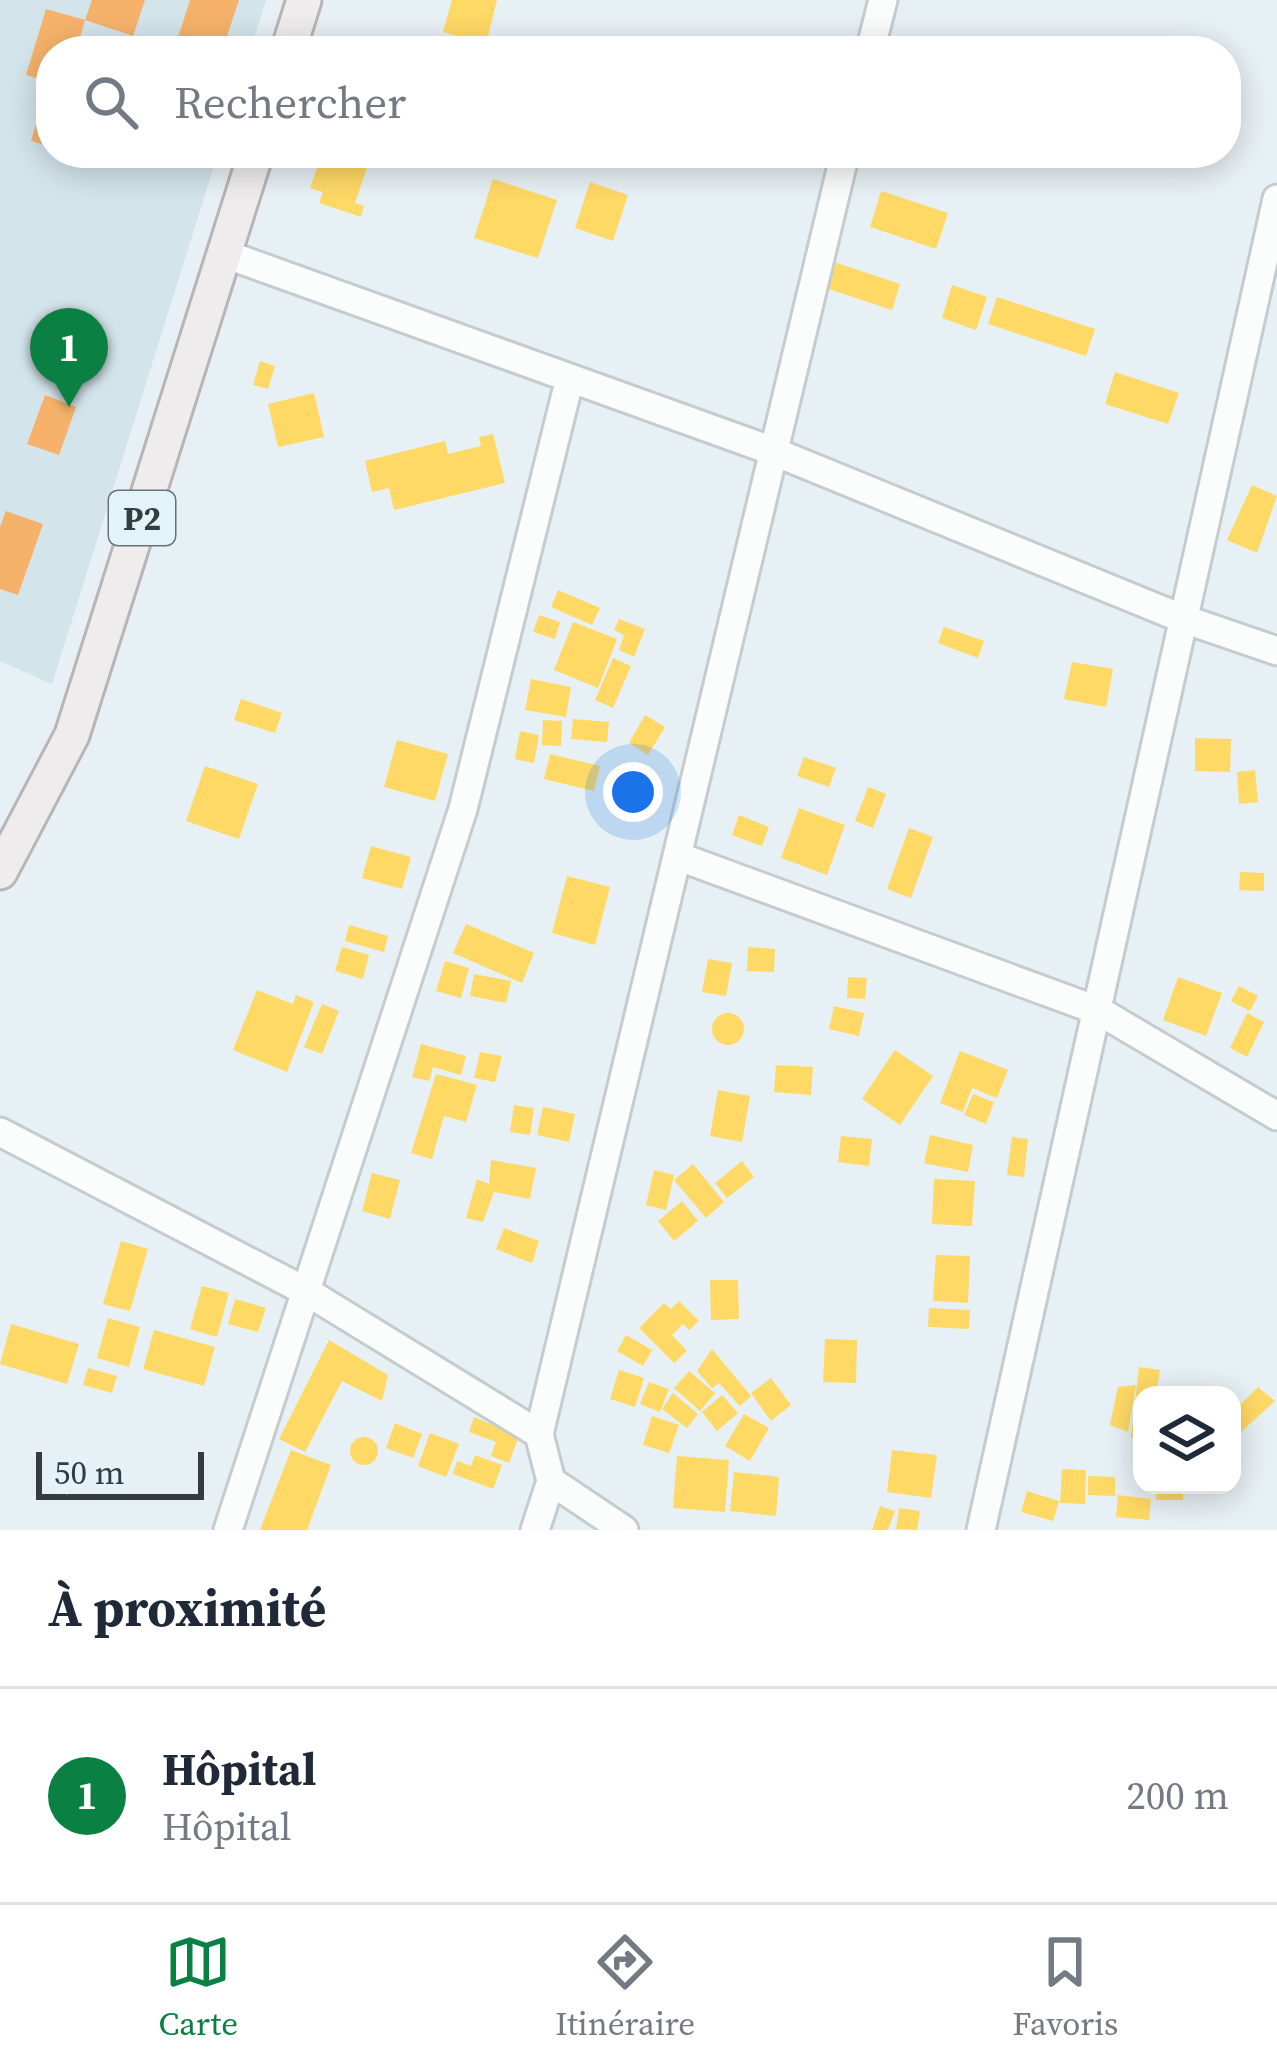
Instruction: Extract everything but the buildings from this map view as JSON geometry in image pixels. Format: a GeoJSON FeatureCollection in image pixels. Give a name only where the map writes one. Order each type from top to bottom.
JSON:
{"type":"FeatureCollection","features":[{"type":"Feature","properties":{"kind":"main road"},"geometry":{"type":"LineString","coordinates":[[293,36],[304,0]]}},
{"type":"Feature","properties":{"kind":"main road","name":"P2"},"geometry":{"type":"LineString","coordinates":[[0,872],[72,735],[251,168]]}},
{"type":"Feature","properties":{"kind":"street"},"geometry":{"type":"LineString","coordinates":[[874,36],[883,0]]}},
{"type":"Feature","properties":{"kind":"street"},"geometry":{"type":"LineString","coordinates":[[535,1530],[550,1481],[539,1434],[840,168]]}},
{"type":"Feature","properties":{"kind":"street"},"geometry":{"type":"LineString","coordinates":[[981,1530],[1099,1011],[1180,618],[1257,307],[1277,199]]}},
{"type":"Feature","properties":{"kind":"street"},"geometry":{"type":"LineString","coordinates":[[225,254],[770,450],[1180,618],[1277,651]]}},
{"type":"Feature","properties":{"kind":"street"},"geometry":{"type":"LineString","coordinates":[[228,1530],[309,1294],[463,809],[570,378]]}},
{"type":"Feature","properties":{"kind":"street"},"geometry":{"type":"LineString","coordinates":[[677,856],[1099,1011],[1277,1116]]}},
{"type":"Feature","properties":{"kind":"street"},"geometry":{"type":"LineString","coordinates":[[0,1132],[309,1294],[539,1434]]}},
{"type":"Feature","properties":{"kind":"street"},"geometry":{"type":"LineString","coordinates":[[550,1481],[623,1530]]}},
{"type":"Feature","properties":{"kind":"shaded area"},"geometry":{"type":"Polygon","coordinates":[[[0,0],[266,0],[255,36],[36,36],[36,168],[213,168],[52,684],[0,661],[0,0]]]}},
{"type":"Feature","properties":{"kind":"place","name":"Hôpital"},"geometry":{"type":"Point","coordinates":[69,407]}}]}
